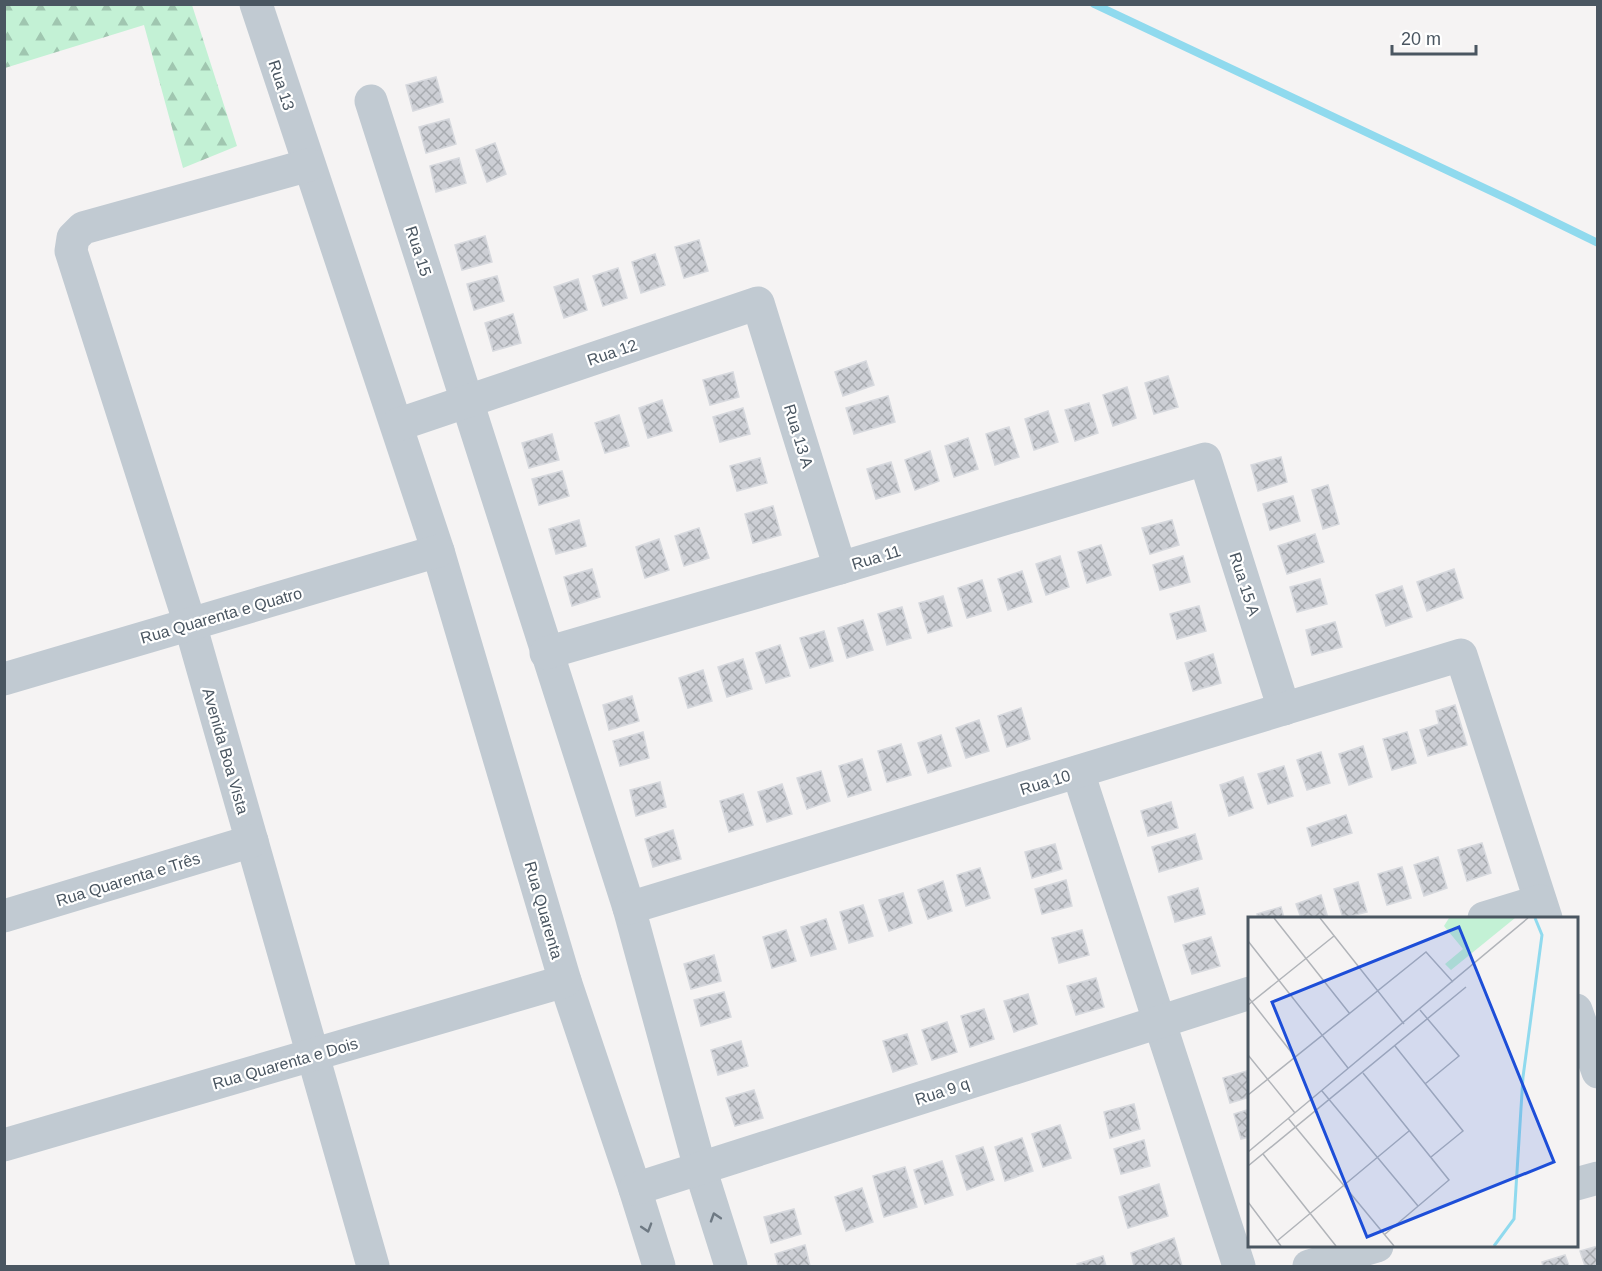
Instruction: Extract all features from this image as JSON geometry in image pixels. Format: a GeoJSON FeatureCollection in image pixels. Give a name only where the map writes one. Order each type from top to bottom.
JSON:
{"type":"FeatureCollection","features":[{"type":"Feature","properties":{"kind":"street","name":"Rua 13"},"geometry":{"type":"LineString","coordinates":[[256,4],[397,425]]}},
{"type":"Feature","properties":{"kind":"street","name":"Rua 15"},"geometry":{"type":"LineString","coordinates":[[370,101],[629,908],[700,1168],[731,1266]]}},
{"type":"Feature","properties":{"kind":"street","name":"Avenida Boa Vista"},"geometry":{"type":"LineString","coordinates":[[309,165],[83,228],[73,238],[71,251],[190,624],[373,1266]]}},
{"type":"Feature","properties":{"kind":"street","name":"Rua 12"},"geometry":{"type":"LineString","coordinates":[[397,425],[758,303]]}},
{"type":"Feature","properties":{"kind":"street","name":"Rua 13 A"},"geometry":{"type":"LineString","coordinates":[[758,303],[840,568]]}},
{"type":"Feature","properties":{"kind":"street","name":"Rua Quarenta"},"geometry":{"type":"LineString","coordinates":[[397,425],[438,551],[565,981],[659,1266]]}},
{"type":"Feature","properties":{"kind":"street","name":"Rua 11"},"geometry":{"type":"LineString","coordinates":[[546,653],[1205,459]]}},
{"type":"Feature","properties":{"kind":"street","name":"Rua 15 A"},"geometry":{"type":"LineString","coordinates":[[1205,459],[1284,709]]}},
{"type":"Feature","properties":{"kind":"street","name":"Rua Quarenta e Quatro"},"geometry":{"type":"LineString","coordinates":[[4,679],[438,551]]}},
{"type":"Feature","properties":{"kind":"street","name":"Rua 10"},"geometry":{"type":"LineString","coordinates":[[629,908],[1461,655],[1543,910]]}},
{"type":"Feature","properties":{"kind":"street"},"geometry":{"type":"LineString","coordinates":[[1078,772],[1239,1266]]}},
{"type":"Feature","properties":{"kind":"street","name":"Rua Quarenta e Três"},"geometry":{"type":"LineString","coordinates":[[4,916],[252,841]]}},
{"type":"Feature","properties":{"kind":"street"},"geometry":{"type":"LineString","coordinates":[[1491,917],[1543,910]]}},
{"type":"Feature","properties":{"kind":"street","name":"Rua Quarenta e Dois"},"geometry":{"type":"LineString","coordinates":[[4,1145],[565,981]]}},
{"type":"Feature","properties":{"kind":"street","name":"Rua 9 q"},"geometry":{"type":"LineString","coordinates":[[635,1189],[1248,994]]}},
{"type":"Feature","properties":{"kind":"street"},"geometry":{"type":"LineString","coordinates":[[1578,1016],[1598,1072]]}},
{"type":"Feature","properties":{"kind":"street"},"geometry":{"type":"LineString","coordinates":[[1578,1183],[1598,1178]]}},
{"type":"Feature","properties":{"kind":"street"},"geometry":{"type":"LineString","coordinates":[[1309,1266],[1371,1247]]}},
{"type":"Feature","properties":{"kind":"green space"},"geometry":{"type":"Polygon","coordinates":[[[5,4],[192,5],[237,146],[183,168],[144,25],[5,68],[5,4]]]}},
{"type":"Feature","properties":{"kind":"building"},"geometry":{"type":"Polygon","coordinates":[[[436,77],[443,102],[413,111],[406,85],[436,77]]]}},
{"type":"Feature","properties":{"kind":"building"},"geometry":{"type":"Polygon","coordinates":[[[449,119],[456,144],[426,153],[419,127],[449,119]]]}},
{"type":"Feature","properties":{"kind":"building"},"geometry":{"type":"Polygon","coordinates":[[[495,143],[506,174],[487,182],[476,150],[495,143]]]}},
{"type":"Feature","properties":{"kind":"building"},"geometry":{"type":"Polygon","coordinates":[[[459,158],[466,183],[436,192],[430,166],[459,158]]]}},
{"type":"Feature","properties":{"kind":"building"},"geometry":{"type":"Polygon","coordinates":[[[485,236],[492,262],[462,270],[455,245],[485,236]]]}},
{"type":"Feature","properties":{"kind":"building"},"geometry":{"type":"Polygon","coordinates":[[[699,240],[708,271],[684,278],[675,247],[699,240]]]}},
{"type":"Feature","properties":{"kind":"building"},"geometry":{"type":"Polygon","coordinates":[[[655,254],[665,285],[641,293],[632,262],[655,254]]]}},
{"type":"Feature","properties":{"kind":"building"},"geometry":{"type":"Polygon","coordinates":[[[618,268],[627,298],[603,306],[593,276],[618,268]]]}},
{"type":"Feature","properties":{"kind":"building"},"geometry":{"type":"Polygon","coordinates":[[[497,276],[504,301],[474,310],[467,284],[497,276]]]}},
{"type":"Feature","properties":{"kind":"building"},"geometry":{"type":"Polygon","coordinates":[[[578,279],[587,310],[564,318],[554,287],[578,279]]]}},
{"type":"Feature","properties":{"kind":"building"},"geometry":{"type":"Polygon","coordinates":[[[513,314],[521,343],[493,351],[485,323],[513,314]]]}},
{"type":"Feature","properties":{"kind":"building"},"geometry":{"type":"Polygon","coordinates":[[[866,361],[874,385],[843,396],[835,372],[866,361]]]}},
{"type":"Feature","properties":{"kind":"building"},"geometry":{"type":"Polygon","coordinates":[[[733,372],[739,397],[710,405],[703,380],[733,372]]]}},
{"type":"Feature","properties":{"kind":"building"},"geometry":{"type":"Polygon","coordinates":[[[1168,376],[1178,407],[1154,414],[1145,383],[1168,376]]]}},
{"type":"Feature","properties":{"kind":"building"},"geometry":{"type":"Polygon","coordinates":[[[1127,387],[1136,418],[1113,426],[1103,395],[1127,387]]]}},
{"type":"Feature","properties":{"kind":"building"},"geometry":{"type":"Polygon","coordinates":[[[888,396],[895,422],[854,434],[846,408],[888,396]]]}},
{"type":"Feature","properties":{"kind":"building"},"geometry":{"type":"Polygon","coordinates":[[[662,400],[672,431],[648,438],[639,408],[662,400]]]}},
{"type":"Feature","properties":{"kind":"building"},"geometry":{"type":"Polygon","coordinates":[[[1089,403],[1098,433],[1075,441],[1065,410],[1089,403]]]}},
{"type":"Feature","properties":{"kind":"building"},"geometry":{"type":"Polygon","coordinates":[[[743,408],[750,434],[720,442],[713,417],[743,408]]]}},
{"type":"Feature","properties":{"kind":"building"},"geometry":{"type":"Polygon","coordinates":[[[1048,411],[1058,442],[1034,450],[1025,419],[1048,411]]]}},
{"type":"Feature","properties":{"kind":"building"},"geometry":{"type":"Polygon","coordinates":[[[619,415],[629,446],[605,453],[595,423],[619,415]]]}},
{"type":"Feature","properties":{"kind":"building"},"geometry":{"type":"Polygon","coordinates":[[[1009,427],[1019,457],[995,465],[986,434],[1009,427]]]}},
{"type":"Feature","properties":{"kind":"building"},"geometry":{"type":"Polygon","coordinates":[[[552,434],[559,460],[529,468],[522,443],[552,434]]]}},
{"type":"Feature","properties":{"kind":"building"},"geometry":{"type":"Polygon","coordinates":[[[968,438],[978,469],[954,477],[945,446],[968,438]]]}},
{"type":"Feature","properties":{"kind":"building"},"geometry":{"type":"Polygon","coordinates":[[[930,451],[939,481],[915,490],[905,460],[930,451]]]}},
{"type":"Feature","properties":{"kind":"building"},"geometry":{"type":"Polygon","coordinates":[[[1281,457],[1287,482],[1258,491],[1251,465],[1281,457]]]}},
{"type":"Feature","properties":{"kind":"building"},"geometry":{"type":"Polygon","coordinates":[[[760,458],[767,483],[737,491],[730,466],[760,458]]]}},
{"type":"Feature","properties":{"kind":"building"},"geometry":{"type":"Polygon","coordinates":[[[891,462],[900,492],[876,499],[867,469],[891,462]]]}},
{"type":"Feature","properties":{"kind":"building"},"geometry":{"type":"Polygon","coordinates":[[[562,471],[569,496],[539,505],[532,479],[562,471]]]}},
{"type":"Feature","properties":{"kind":"building"},"geometry":{"type":"Polygon","coordinates":[[[1328,485],[1339,524],[1323,529],[1312,490],[1328,485]]]}},
{"type":"Feature","properties":{"kind":"building"},"geometry":{"type":"Polygon","coordinates":[[[1293,496],[1300,521],[1270,530],[1263,504],[1293,496]]]}},
{"type":"Feature","properties":{"kind":"building"},"geometry":{"type":"Polygon","coordinates":[[[773,506],[781,535],[753,543],[745,514],[773,506]]]}},
{"type":"Feature","properties":{"kind":"building"},"geometry":{"type":"Polygon","coordinates":[[[579,520],[586,546],[556,554],[549,529],[579,520]]]}},
{"type":"Feature","properties":{"kind":"building"},"geometry":{"type":"Polygon","coordinates":[[[1172,520],[1179,545],[1150,554],[1142,528],[1172,520]]]}},
{"type":"Feature","properties":{"kind":"building"},"geometry":{"type":"Polygon","coordinates":[[[699,528],[709,558],[684,566],[675,536],[699,528]]]}},
{"type":"Feature","properties":{"kind":"building"},"geometry":{"type":"Polygon","coordinates":[[[1315,534],[1324,562],[1287,574],[1278,546],[1315,534]]]}},
{"type":"Feature","properties":{"kind":"building"},"geometry":{"type":"Polygon","coordinates":[[[659,539],[669,570],[645,578],[636,547],[659,539]]]}},
{"type":"Feature","properties":{"kind":"building"},"geometry":{"type":"Polygon","coordinates":[[[1101,545],[1111,575],[1087,583],[1078,552],[1101,545]]]}},
{"type":"Feature","properties":{"kind":"building"},"geometry":{"type":"Polygon","coordinates":[[[1060,556],[1069,587],[1046,595],[1036,564],[1060,556]]]}},
{"type":"Feature","properties":{"kind":"building"},"geometry":{"type":"Polygon","coordinates":[[[1183,556],[1190,582],[1160,590],[1153,565],[1183,556]]]}},
{"type":"Feature","properties":{"kind":"building"},"geometry":{"type":"Polygon","coordinates":[[[592,569],[600,597],[572,606],[564,577],[592,569]]]}},
{"type":"Feature","properties":{"kind":"building"},"geometry":{"type":"Polygon","coordinates":[[[1454,569],[1463,598],[1427,611],[1417,582],[1454,569]]]}},
{"type":"Feature","properties":{"kind":"building"},"geometry":{"type":"Polygon","coordinates":[[[1022,571],[1032,602],[1008,610],[998,579],[1022,571]]]}},
{"type":"Feature","properties":{"kind":"building"},"geometry":{"type":"Polygon","coordinates":[[[1320,579],[1327,604],[1297,612],[1290,587],[1320,579]]]}},
{"type":"Feature","properties":{"kind":"building"},"geometry":{"type":"Polygon","coordinates":[[[982,580],[991,611],[967,618],[958,588],[982,580]]]}},
{"type":"Feature","properties":{"kind":"building"},"geometry":{"type":"Polygon","coordinates":[[[1402,586],[1412,617],[1386,626],[1376,595],[1402,586]]]}},
{"type":"Feature","properties":{"kind":"building"},"geometry":{"type":"Polygon","coordinates":[[[943,596],[952,626],[928,633],[919,603],[943,596]]]}},
{"type":"Feature","properties":{"kind":"building"},"geometry":{"type":"Polygon","coordinates":[[[1199,606],[1206,631],[1177,639],[1170,614],[1199,606]]]}},
{"type":"Feature","properties":{"kind":"building"},"geometry":{"type":"Polygon","coordinates":[[[902,607],[911,638],[887,645],[878,614],[902,607]]]}},
{"type":"Feature","properties":{"kind":"building"},"geometry":{"type":"Polygon","coordinates":[[[863,620],[873,650],[847,658],[838,628],[863,620]]]}},
{"type":"Feature","properties":{"kind":"building"},"geometry":{"type":"Polygon","coordinates":[[[1335,622],[1342,647],[1312,655],[1306,630],[1335,622]]]}},
{"type":"Feature","properties":{"kind":"building"},"geometry":{"type":"Polygon","coordinates":[[[824,631],[833,661],[810,668],[800,638],[824,631]]]}},
{"type":"Feature","properties":{"kind":"building"},"geometry":{"type":"Polygon","coordinates":[[[780,645],[790,676],[766,683],[756,653],[780,645]]]}},
{"type":"Feature","properties":{"kind":"building"},"geometry":{"type":"Polygon","coordinates":[[[1213,654],[1221,683],[1193,691],[1185,663],[1213,654]]]}},
{"type":"Feature","properties":{"kind":"building"},"geometry":{"type":"Polygon","coordinates":[[[743,659],[752,689],[727,697],[718,667],[743,659]]]}},
{"type":"Feature","properties":{"kind":"building"},"geometry":{"type":"Polygon","coordinates":[[[703,670],[712,701],[688,708],[679,678],[703,670]]]}},
{"type":"Feature","properties":{"kind":"building"},"geometry":{"type":"Polygon","coordinates":[[[632,696],[639,721],[609,730],[603,705],[632,696]]]}},
{"type":"Feature","properties":{"kind":"building"},"geometry":{"type":"Polygon","coordinates":[[[1455,705],[1467,745],[1428,756],[1420,730],[1439,724],[1436,711],[1455,705]]]}},
{"type":"Feature","properties":{"kind":"building"},"geometry":{"type":"Polygon","coordinates":[[[1021,708],[1030,739],[1007,747],[998,716],[1021,708]]]}},
{"type":"Feature","properties":{"kind":"building"},"geometry":{"type":"Polygon","coordinates":[[[979,720],[989,751],[966,758],[956,728],[979,720]]]}},
{"type":"Feature","properties":{"kind":"building"},"geometry":{"type":"Polygon","coordinates":[[[643,732],[649,758],[620,766],[613,741],[643,732]]]}},
{"type":"Feature","properties":{"kind":"building"},"geometry":{"type":"Polygon","coordinates":[[[1407,732],[1416,763],[1392,770],[1383,739],[1407,732]]]}},
{"type":"Feature","properties":{"kind":"building"},"geometry":{"type":"Polygon","coordinates":[[[941,735],[951,766],[928,773],[918,743],[941,735]]]}},
{"type":"Feature","properties":{"kind":"building"},"geometry":{"type":"Polygon","coordinates":[[[901,744],[911,775],[887,782],[878,751],[901,744]]]}},
{"type":"Feature","properties":{"kind":"building"},"geometry":{"type":"Polygon","coordinates":[[[1363,746],[1372,777],[1349,785],[1339,754],[1363,746]]]}},
{"type":"Feature","properties":{"kind":"building"},"geometry":{"type":"Polygon","coordinates":[[[1321,752],[1330,783],[1307,790],[1297,760],[1321,752]]]}},
{"type":"Feature","properties":{"kind":"building"},"geometry":{"type":"Polygon","coordinates":[[[862,759],[871,790],[848,797],[839,766],[862,759]]]}},
{"type":"Feature","properties":{"kind":"building"},"geometry":{"type":"Polygon","coordinates":[[[1284,766],[1293,796],[1268,804],[1258,774],[1284,766]]]}},
{"type":"Feature","properties":{"kind":"building"},"geometry":{"type":"Polygon","coordinates":[[[821,771],[830,801],[807,809],[797,778],[821,771]]]}},
{"type":"Feature","properties":{"kind":"building"},"geometry":{"type":"Polygon","coordinates":[[[1243,777],[1253,808],[1229,816],[1220,785],[1243,777]]]}},
{"type":"Feature","properties":{"kind":"building"},"geometry":{"type":"Polygon","coordinates":[[[660,782],[666,807],[636,816],[630,790],[660,782]]]}},
{"type":"Feature","properties":{"kind":"building"},"geometry":{"type":"Polygon","coordinates":[[[782,784],[792,814],[767,822],[758,792],[782,784]]]}},
{"type":"Feature","properties":{"kind":"building"},"geometry":{"type":"Polygon","coordinates":[[[743,794],[753,825],[729,832],[720,801],[743,794]]]}},
{"type":"Feature","properties":{"kind":"building"},"geometry":{"type":"Polygon","coordinates":[[[1171,802],[1178,828],[1148,836],[1141,811],[1171,802]]]}},
{"type":"Feature","properties":{"kind":"building"},"geometry":{"type":"Polygon","coordinates":[[[1346,815],[1352,833],[1312,846],[1307,828],[1346,815]]]}},
{"type":"Feature","properties":{"kind":"building"},"geometry":{"type":"Polygon","coordinates":[[[673,830],[681,859],[653,867],[645,839],[673,830]]]}},
{"type":"Feature","properties":{"kind":"building"},"geometry":{"type":"Polygon","coordinates":[[[1195,834],[1202,859],[1159,872],[1152,847],[1195,834]]]}},
{"type":"Feature","properties":{"kind":"building"},"geometry":{"type":"Polygon","coordinates":[[[1482,843],[1491,873],[1467,881],[1458,850],[1482,843]]]}},
{"type":"Feature","properties":{"kind":"building"},"geometry":{"type":"Polygon","coordinates":[[[1055,844],[1062,869],[1032,878],[1025,852],[1055,844]]]}},
{"type":"Feature","properties":{"kind":"building"},"geometry":{"type":"Polygon","coordinates":[[[1438,857],[1447,888],[1424,896],[1414,865],[1438,857]]]}},
{"type":"Feature","properties":{"kind":"building"},"geometry":{"type":"Polygon","coordinates":[[[1402,867],[1411,898],[1387,905],[1378,874],[1402,867]]]}},
{"type":"Feature","properties":{"kind":"building"},"geometry":{"type":"Polygon","coordinates":[[[980,868],[990,898],[966,906],[957,875],[980,868]]]}},
{"type":"Feature","properties":{"kind":"building"},"geometry":{"type":"Polygon","coordinates":[[[1066,880],[1072,906],[1042,914],[1035,889],[1066,880]]]}},
{"type":"Feature","properties":{"kind":"building"},"geometry":{"type":"Polygon","coordinates":[[[943,881],[952,911],[928,919],[918,890],[943,881]]]}},
{"type":"Feature","properties":{"kind":"building"},"geometry":{"type":"Polygon","coordinates":[[[1358,882],[1367,912],[1343,917],[1334,889],[1358,882]]]}},
{"type":"Feature","properties":{"kind":"building"},"geometry":{"type":"Polygon","coordinates":[[[1198,888],[1205,914],[1175,922],[1168,897],[1198,888]]]}},
{"type":"Feature","properties":{"kind":"building"},"geometry":{"type":"Polygon","coordinates":[[[903,893],[912,923],[889,931],[879,900],[903,893]]]}},
{"type":"Feature","properties":{"kind":"building"},"geometry":{"type":"Polygon","coordinates":[[[1321,895],[1328,917],[1301,917],[1296,904],[1321,895]]]}},
{"type":"Feature","properties":{"kind":"building"},"geometry":{"type":"Polygon","coordinates":[[[863,905],[873,936],[849,943],[840,912],[863,905]]]}},
{"type":"Feature","properties":{"kind":"building"},"geometry":{"type":"Polygon","coordinates":[[[1281,907],[1284,917],[1258,917],[1257,914],[1281,907]]]}},
{"type":"Feature","properties":{"kind":"building"},"geometry":{"type":"Polygon","coordinates":[[[826,919],[836,949],[811,956],[801,927],[826,919]]]}},
{"type":"Feature","properties":{"kind":"building"},"geometry":{"type":"Polygon","coordinates":[[[786,930],[796,961],[772,968],[763,937],[786,930]]]}},
{"type":"Feature","properties":{"kind":"building"},"geometry":{"type":"Polygon","coordinates":[[[1082,930],[1089,955],[1059,963],[1052,938],[1082,930]]]}},
{"type":"Feature","properties":{"kind":"building"},"geometry":{"type":"Polygon","coordinates":[[[1211,937],[1220,966],[1192,974],[1183,945],[1211,937]]]}},
{"type":"Feature","properties":{"kind":"building"},"geometry":{"type":"Polygon","coordinates":[[[714,955],[721,981],[691,989],[684,964],[714,955]]]}},
{"type":"Feature","properties":{"kind":"building"},"geometry":{"type":"Polygon","coordinates":[[[1096,978],[1104,1007],[1076,1015],[1067,986],[1096,978]]]}},
{"type":"Feature","properties":{"kind":"building"},"geometry":{"type":"Polygon","coordinates":[[[724,992],[731,1017],[701,1026],[694,1000],[724,992]]]}},
{"type":"Feature","properties":{"kind":"building"},"geometry":{"type":"Polygon","coordinates":[[[1028,994],[1037,1024],[1014,1032],[1004,1001],[1028,994]]]}},
{"type":"Feature","properties":{"kind":"building"},"geometry":{"type":"Polygon","coordinates":[[[984,1009],[994,1039],[970,1047],[961,1016],[984,1009]]]}},
{"type":"Feature","properties":{"kind":"building"},"geometry":{"type":"Polygon","coordinates":[[[947,1022],[957,1052],[932,1060],[922,1030],[947,1022]]]}},
{"type":"Feature","properties":{"kind":"building"},"geometry":{"type":"Polygon","coordinates":[[[907,1034],[917,1064],[893,1072],[883,1041],[907,1034]]]}},
{"type":"Feature","properties":{"kind":"building"},"geometry":{"type":"Polygon","coordinates":[[[741,1041],[748,1066],[718,1075],[711,1050],[741,1041]]]}},
{"type":"Feature","properties":{"kind":"building"},"geometry":{"type":"Polygon","coordinates":[[[1248,1071],[1248,1098],[1230,1103],[1223,1078],[1248,1071]]]}},
{"type":"Feature","properties":{"kind":"building"},"geometry":{"type":"Polygon","coordinates":[[[754,1090],[763,1118],[735,1126],[726,1098],[754,1090]]]}},
{"type":"Feature","properties":{"kind":"building"},"geometry":{"type":"Polygon","coordinates":[[[1134,1104],[1140,1129],[1110,1138],[1104,1112],[1134,1104]]]}},
{"type":"Feature","properties":{"kind":"building"},"geometry":{"type":"Polygon","coordinates":[[[1248,1110],[1248,1137],[1241,1139],[1234,1114],[1248,1110]]]}},
{"type":"Feature","properties":{"kind":"building"},"geometry":{"type":"Polygon","coordinates":[[[1060,1125],[1071,1158],[1043,1167],[1032,1134],[1060,1125]]]}},
{"type":"Feature","properties":{"kind":"building"},"geometry":{"type":"Polygon","coordinates":[[[1022,1138],[1033,1171],[1005,1181],[995,1147],[1022,1138]]]}},
{"type":"Feature","properties":{"kind":"building"},"geometry":{"type":"Polygon","coordinates":[[[1144,1140],[1150,1166],[1121,1174],[1114,1149],[1144,1140]]]}},
{"type":"Feature","properties":{"kind":"building"},"geometry":{"type":"Polygon","coordinates":[[[983,1147],[994,1180],[967,1190],[956,1156],[983,1147]]]}},
{"type":"Feature","properties":{"kind":"building"},"geometry":{"type":"Polygon","coordinates":[[[942,1161],[953,1195],[925,1204],[914,1170],[942,1161]]]}},
{"type":"Feature","properties":{"kind":"building"},"geometry":{"type":"Polygon","coordinates":[[[905,1167],[917,1207],[884,1217],[873,1176],[905,1167]]]}},
{"type":"Feature","properties":{"kind":"building"},"geometry":{"type":"Polygon","coordinates":[[[1159,1184],[1168,1216],[1128,1228],[1119,1197],[1159,1184]]]}},
{"type":"Feature","properties":{"kind":"building"},"geometry":{"type":"Polygon","coordinates":[[[862,1188],[873,1222],[846,1231],[835,1197],[862,1188]]]}},
{"type":"Feature","properties":{"kind":"building"},"geometry":{"type":"Polygon","coordinates":[[[794,1209],[801,1234],[771,1243],[764,1217],[794,1209]]]}},
{"type":"Feature","properties":{"kind":"building"},"geometry":{"type":"Polygon","coordinates":[[[1174,1238],[1182,1266],[1134,1266],[1131,1253],[1174,1238]]]}},
{"type":"Feature","properties":{"kind":"building"},"geometry":{"type":"Polygon","coordinates":[[[805,1245],[810,1266],[778,1266],[775,1254],[805,1245]]]}},
{"type":"Feature","properties":{"kind":"building"},"geometry":{"type":"Polygon","coordinates":[[[1598,1246],[1598,1266],[1585,1266],[1580,1251],[1598,1246]]]}},
{"type":"Feature","properties":{"kind":"building"},"geometry":{"type":"Polygon","coordinates":[[[1565,1255],[1569,1266],[1543,1266],[1542,1262],[1565,1255]]]}},
{"type":"Feature","properties":{"kind":"building"},"geometry":{"type":"Polygon","coordinates":[[[1103,1256],[1106,1266],[1078,1266],[1077,1264],[1103,1256]]]}},
{"type":"Feature","properties":{"kind":"waterway"},"geometry":{"type":"LineString","coordinates":[[1094,4],[1598,243]]}}]}
